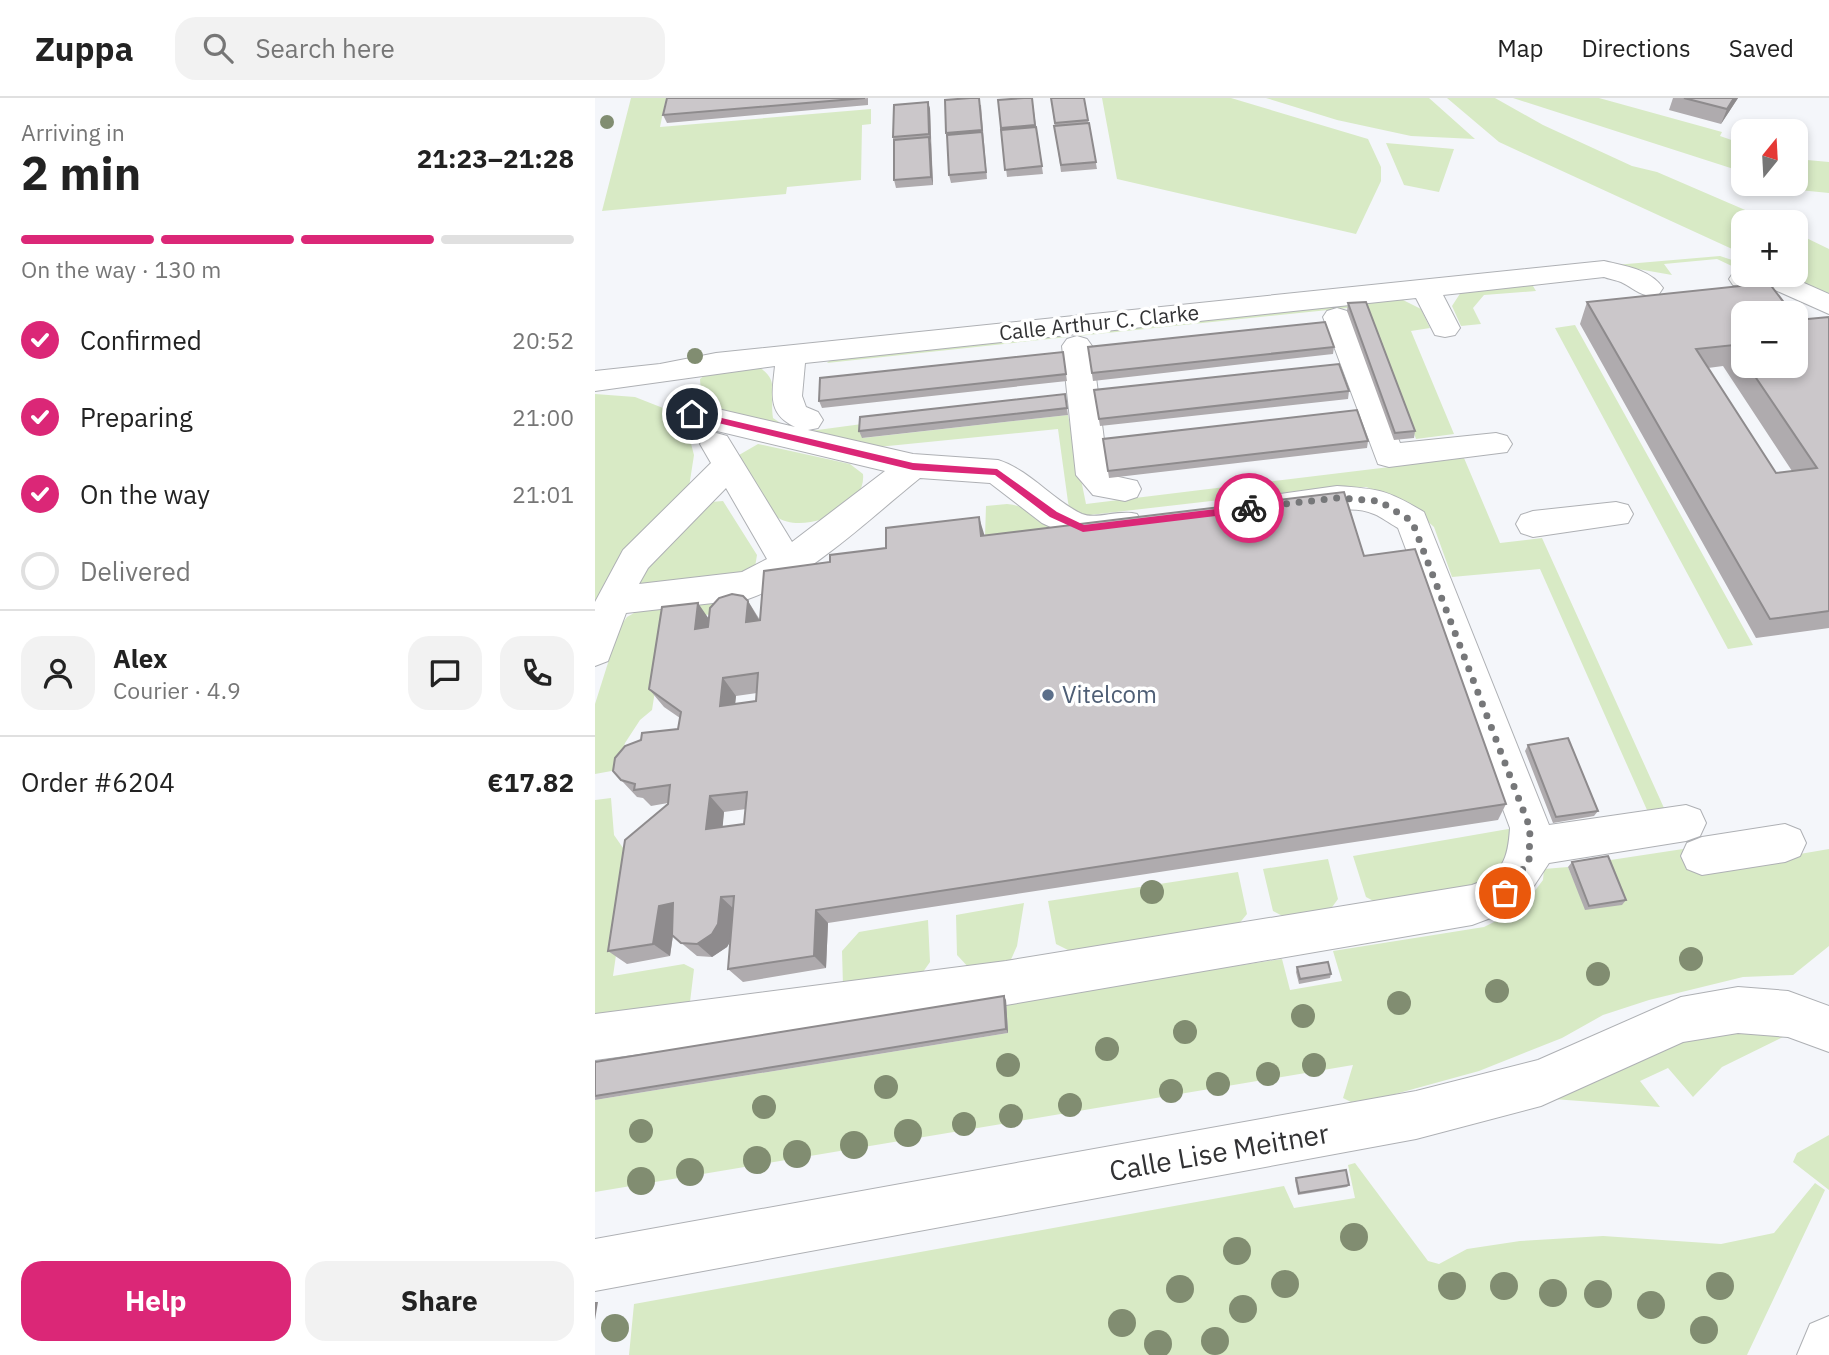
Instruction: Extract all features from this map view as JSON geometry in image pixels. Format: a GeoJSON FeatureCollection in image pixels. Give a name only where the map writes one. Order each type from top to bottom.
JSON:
{"type":"FeatureCollection","features":[{"type":"Feature","properties":{"kind":"street","name":"Calle Arthur C. Clarke"},"geometry":{"type":"LineString","coordinates":[[595,381],[660,374],[716,363],[1604,269],[1631,276],[1649,288]]}},
{"type":"Feature","properties":{"kind":"street"},"geometry":{"type":"LineString","coordinates":[[1780,301],[1757,280],[1781,282],[1829,305]]}},
{"type":"Feature","properties":{"kind":"street"},"geometry":{"type":"LineString","coordinates":[[1425,287],[1445,328]]}},
{"type":"Feature","properties":{"kind":"street"},"geometry":{"type":"LineString","coordinates":[[1337,317],[1389,456],[1496,444]]}},
{"type":"Feature","properties":{"kind":"street"},"geometry":{"type":"LineString","coordinates":[[1077,346],[1092,475],[1105,487],[1125,489]]}},
{"type":"Feature","properties":{"kind":"street"},"geometry":{"type":"LineString","coordinates":[[791,356],[787,397],[792,413],[807,420]]}},
{"type":"Feature","properties":{"kind":"street"},"geometry":{"type":"LineString","coordinates":[[660,374],[730,464],[788,564]]}},
{"type":"Feature","properties":{"kind":"street"},"geometry":{"type":"LineString","coordinates":[[692,414],[913,467],[997,472],[1054,514],[1083,528],[1163,519]]}},
{"type":"Feature","properties":{"kind":"street"},"geometry":{"type":"LineString","coordinates":[[595,651],[613,601],[635,559],[730,464]]}},
{"type":"Feature","properties":{"kind":"street"},"geometry":{"type":"LineString","coordinates":[[613,601],[748,585],[788,564],[913,467]]}},
{"type":"Feature","properties":{"kind":"street"},"geometry":{"type":"LineString","coordinates":[[595,1037],[1006,983],[1472,905],[1505,893],[1529,861],[1530,828],[1412,521],[1379,501],[1337,498],[1257,507]]}},
{"type":"Feature","properties":{"kind":"street"},"geometry":{"type":"LineString","coordinates":[[1533,524],[1616,514]]}},
{"type":"Feature","properties":{"kind":"street"},"geometry":{"type":"LineString","coordinates":[[1529,847],[1694,840],[1785,843]]}},
{"type":"Feature","properties":{"kind":"street","name":"Calle Lise Meitner"},"geometry":{"type":"LineString","coordinates":[[595,1265],[1416,1115],[1541,1083],[1681,1020],[1738,1010],[1788,1014],[1829,1029]]}},
{"type":"Feature","properties":{"kind":"street"},"geometry":{"type":"LineString","coordinates":[[1824,1355],[1829,1343]]}},
{"type":"Feature","properties":{"kind":"green space"},"geometry":{"type":"Polygon","coordinates":[[[631,98],[666,98],[660,127],[871,109],[871,124],[862,125],[861,180],[787,187],[786,194],[602,211],[631,98]]]}},
{"type":"Feature","properties":{"kind":"green space"},"geometry":{"type":"Polygon","coordinates":[[[1102,98],[1231,98],[1368,139],[1381,167],[1381,181],[1356,234],[1117,179],[1102,98]]]}},
{"type":"Feature","properties":{"kind":"green space"},"geometry":{"type":"Polygon","coordinates":[[[1266,98],[1429,98],[1475,139],[1411,136],[1337,120],[1266,98]]]}},
{"type":"Feature","properties":{"kind":"green space"},"geometry":{"type":"Polygon","coordinates":[[[1447,98],[1495,98],[1543,125],[1632,166],[1657,172],[1745,210],[1731,210],[1731,248],[1499,142],[1447,98]]]}},
{"type":"Feature","properties":{"kind":"green space"},"geometry":{"type":"Polygon","coordinates":[[[1513,98],[1599,98],[1722,132],[1720,136],[1731,140],[1731,168],[1513,98]]]}},
{"type":"Feature","properties":{"kind":"green space"},"geometry":{"type":"Polygon","coordinates":[[[1386,143],[1454,149],[1439,192],[1404,185],[1386,143]]]}},
{"type":"Feature","properties":{"kind":"green space"},"geometry":{"type":"Polygon","coordinates":[[[1808,160],[1829,162],[1829,193],[1808,191],[1808,160]]]}},
{"type":"Feature","properties":{"kind":"green space"},"geometry":{"type":"Polygon","coordinates":[[[1808,239],[1829,249],[1829,294],[1808,284],[1808,239]]]}},
{"type":"Feature","properties":{"kind":"green space"},"geometry":{"type":"Polygon","coordinates":[[[1720,256],[1731,260],[1731,266],[1717,259],[1664,264],[1672,275],[1615,265],[1720,256]]]}},
{"type":"Feature","properties":{"kind":"green space"},"geometry":{"type":"Polygon","coordinates":[[[1530,281],[1536,291],[1484,295],[1473,308],[1481,324],[1461,326],[1452,306],[1463,289],[1530,281]]]}},
{"type":"Feature","properties":{"kind":"green space"},"geometry":{"type":"Polygon","coordinates":[[[1395,296],[1421,309],[1430,328],[1411,331],[1454,434],[1416,439],[1367,306],[1078,336],[1077,329],[1395,296]]]}},
{"type":"Feature","properties":{"kind":"green space"},"geometry":{"type":"Polygon","coordinates":[[[1575,325],[1753,645],[1728,649],[1555,328],[1575,325]]]}},
{"type":"Feature","properties":{"kind":"green space"},"geometry":{"type":"Polygon","coordinates":[[[1067,331],[1068,337],[827,363],[835,355],[1067,331]]]}},
{"type":"Feature","properties":{"kind":"green space"},"geometry":{"type":"Polygon","coordinates":[[[753,364],[762,369],[771,380],[773,418],[785,426],[731,414],[709,402],[702,392],[700,379],[709,372],[753,364]]]}},
{"type":"Feature","properties":{"kind":"green space"},"geometry":{"type":"Polygon","coordinates":[[[595,394],[635,397],[663,408],[680,420],[689,436],[694,455],[689,487],[595,608],[595,394]]]}},
{"type":"Feature","properties":{"kind":"green space"},"geometry":{"type":"Polygon","coordinates":[[[1068,415],[1086,504],[1464,458],[1500,543],[1542,538],[1664,808],[1647,810],[1540,569],[1452,577],[1434,527],[1406,502],[1366,487],[1324,488],[1081,516],[1070,512],[1058,429],[878,447],[810,431],[862,424],[863,438],[1068,415]]]}},
{"type":"Feature","properties":{"kind":"green space"},"geometry":{"type":"Polygon","coordinates":[[[758,444],[850,464],[863,474],[861,487],[855,498],[831,516],[802,523],[788,522],[777,517],[765,506],[740,464],[739,455],[758,444]]]}},
{"type":"Feature","properties":{"kind":"green space"},"geometry":{"type":"Polygon","coordinates":[[[723,501],[757,555],[755,567],[739,578],[641,585],[639,578],[703,507],[711,502],[723,501]]]}},
{"type":"Feature","properties":{"kind":"green space"},"geometry":{"type":"Polygon","coordinates":[[[1007,504],[1033,513],[1055,532],[985,537],[986,506],[1007,504]]]}},
{"type":"Feature","properties":{"kind":"green space"},"geometry":{"type":"Polygon","coordinates":[[[734,598],[732,611],[666,621],[652,710],[640,720],[625,743],[617,770],[595,774],[595,704],[619,628],[627,617],[641,609],[734,598]]]}},
{"type":"Feature","properties":{"kind":"green space"},"geometry":{"type":"Polygon","coordinates":[[[611,798],[614,835],[630,858],[613,976],[684,964],[694,969],[690,1002],[595,1015],[595,800],[611,798]]]}},
{"type":"Feature","properties":{"kind":"green space"},"geometry":{"type":"Polygon","coordinates":[[[1514,828],[1506,869],[1482,889],[1381,905],[1366,897],[1353,856],[1514,828]]]}},
{"type":"Feature","properties":{"kind":"green space"},"geometry":{"type":"Polygon","coordinates":[[[1683,849],[1693,872],[1829,849],[1829,946],[1793,975],[1743,977],[1649,1000],[1603,1015],[1562,1038],[1479,1071],[1388,1096],[1351,1102],[1343,1098],[1353,1065],[595,1192],[595,1100],[1008,1033],[1006,1000],[1282,959],[1290,990],[1342,981],[1333,951],[1484,927],[1522,908],[1543,880],[1544,869],[1568,867],[1586,910],[1604,861],[1683,849]]]}},
{"type":"Feature","properties":{"kind":"green space"},"geometry":{"type":"Polygon","coordinates":[[[1328,859],[1338,899],[1327,914],[1294,922],[1273,911],[1263,869],[1328,859]]]}},
{"type":"Feature","properties":{"kind":"green space"},"geometry":{"type":"Polygon","coordinates":[[[1238,872],[1247,914],[1233,931],[1080,956],[1056,944],[1048,901],[1238,872]]]}},
{"type":"Feature","properties":{"kind":"green space"},"geometry":{"type":"Polygon","coordinates":[[[1024,903],[1017,946],[1009,964],[971,970],[957,955],[956,915],[1024,903]]]}},
{"type":"Feature","properties":{"kind":"green space"},"geometry":{"type":"Polygon","coordinates":[[[928,920],[930,962],[916,982],[843,986],[842,951],[859,932],[928,920]]]}},
{"type":"Feature","properties":{"kind":"green space"},"geometry":{"type":"Polygon","coordinates":[[[1795,1031],[1722,1067],[1693,1097],[1668,1068],[1640,1081],[1660,1107],[1540,1098],[1688,1033],[1795,1031]]]}},
{"type":"Feature","properties":{"kind":"green space"},"geometry":{"type":"Polygon","coordinates":[[[1829,1135],[1829,1190],[1793,1162],[1797,1153],[1829,1135]]]}},
{"type":"Feature","properties":{"kind":"green space"},"geometry":{"type":"Polygon","coordinates":[[[1355,1163],[1428,1261],[1439,1264],[1467,1249],[1520,1241],[1603,1236],[1721,1244],[1774,1233],[1815,1183],[1825,1190],[1747,1355],[629,1355],[634,1304],[1284,1186],[1294,1208],[1355,1198],[1348,1165],[1355,1163]]]}},
{"type":"Feature","properties":{"kind":"building"},"geometry":{"type":"Polygon","coordinates":[[[667,98],[865,98],[663,115],[667,98]]]}},
{"type":"Feature","properties":{"kind":"building"},"geometry":{"type":"Polygon","coordinates":[[[979,98],[982,130],[946,133],[945,100],[979,98]]]}},
{"type":"Feature","properties":{"kind":"building"},"geometry":{"type":"Polygon","coordinates":[[[1032,98],[1035,125],[1001,128],[998,100],[1032,98]]]}},
{"type":"Feature","properties":{"kind":"building"},"geometry":{"type":"Polygon","coordinates":[[[1051,98],[1084,98],[1088,120],[1055,123],[1051,98]]]}},
{"type":"Feature","properties":{"kind":"building"},"geometry":{"type":"Polygon","coordinates":[[[1684,98],[1734,98],[1727,109],[1684,98]]]}},
{"type":"Feature","properties":{"kind":"building"},"geometry":{"type":"Polygon","coordinates":[[[928,102],[929,134],[893,137],[894,105],[928,102]]]}},
{"type":"Feature","properties":{"kind":"building"},"geometry":{"type":"Polygon","coordinates":[[[1089,123],[1096,162],[1061,165],[1054,126],[1089,123]]]}},
{"type":"Feature","properties":{"kind":"building"},"geometry":{"type":"Polygon","coordinates":[[[1036,127],[1042,166],[1005,170],[1001,130],[1036,127]]]}},
{"type":"Feature","properties":{"kind":"building"},"geometry":{"type":"Polygon","coordinates":[[[982,132],[986,172],[949,175],[947,135],[982,132]]]}},
{"type":"Feature","properties":{"kind":"building"},"geometry":{"type":"Polygon","coordinates":[[[929,137],[931,177],[894,180],[894,140],[929,137]]]}},
{"type":"Feature","properties":{"kind":"building"},"geometry":{"type":"Polygon","coordinates":[[[1731,287],[1772,287],[1783,301],[1731,301],[1731,345],[1696,349],[1776,473],[1817,468],[1756,378],[1808,378],[1808,319],[1829,317],[1829,611],[1770,619],[1587,302],[1731,287]]]}},
{"type":"Feature","properties":{"kind":"building"},"geometry":{"type":"Polygon","coordinates":[[[1366,302],[1415,431],[1395,433],[1348,303],[1366,302]]]}},
{"type":"Feature","properties":{"kind":"building"},"geometry":{"type":"Polygon","coordinates":[[[1325,322],[1334,347],[1092,373],[1088,347],[1325,322]]]}},
{"type":"Feature","properties":{"kind":"building"},"geometry":{"type":"Polygon","coordinates":[[[1063,352],[1066,374],[819,401],[820,378],[1063,352]]]}},
{"type":"Feature","properties":{"kind":"building"},"geometry":{"type":"Polygon","coordinates":[[[1339,364],[1349,391],[1099,419],[1094,390],[1339,364]]]}},
{"type":"Feature","properties":{"kind":"building"},"geometry":{"type":"Polygon","coordinates":[[[1065,394],[1067,408],[859,431],[860,417],[1065,394]]]}},
{"type":"Feature","properties":{"kind":"building"},"geometry":{"type":"Polygon","coordinates":[[[1357,410],[1368,441],[1108,471],[1103,439],[1357,410]]]}},
{"type":"Feature","properties":{"kind":"building"},"geometry":{"type":"Polygon","coordinates":[[[1344,492],[1364,556],[1415,549],[1506,804],[816,910],[814,956],[728,969],[734,896],[721,897],[718,924],[712,934],[697,944],[681,943],[672,935],[673,903],[659,906],[653,944],[608,951],[625,840],[668,804],[670,785],[634,790],[635,784],[621,780],[613,771],[615,758],[625,746],[641,740],[642,733],[678,729],[681,712],[649,689],[662,607],[698,603],[695,629],[708,627],[710,608],[719,598],[732,594],[743,596],[748,601],[746,622],[760,620],[764,571],[830,562],[830,555],[886,548],[886,528],[979,517],[981,536],[1344,492]],[[758,673],[723,678],[720,706],[756,701],[758,673]],[[747,792],[710,796],[706,829],[744,824],[747,792]]]}},
{"type":"Feature","properties":{"kind":"building"},"geometry":{"type":"Polygon","coordinates":[[[1568,738],[1598,811],[1556,817],[1528,745],[1568,738]]]}},
{"type":"Feature","properties":{"kind":"building"},"geometry":{"type":"Polygon","coordinates":[[[1608,856],[1626,900],[1589,906],[1572,862],[1608,856]]]}},
{"type":"Feature","properties":{"kind":"building"},"geometry":{"type":"Polygon","coordinates":[[[1328,962],[1331,974],[1300,979],[1297,967],[1328,962]]]}},
{"type":"Feature","properties":{"kind":"building"},"geometry":{"type":"Polygon","coordinates":[[[1004,996],[1006,1029],[595,1096],[595,1062],[1004,996]]]}},
{"type":"Feature","properties":{"kind":"building"},"geometry":{"type":"Polygon","coordinates":[[[1346,1170],[1349,1185],[1299,1193],[1296,1178],[1346,1170]]]}},
{"type":"Feature","properties":{"kind":"way so far"},"geometry":{"type":"LineString","coordinates":[[1249,508],[1337,498],[1379,501],[1412,521],[1530,828],[1529,861],[1505,893]]}},
{"type":"Feature","properties":{"kind":"place","name":"Vitelcom"},"geometry":{"type":"Point","coordinates":[1048,695]}},
{"type":"Feature","properties":{"kind":"route"},"geometry":{"type":"LineString","coordinates":[[692,414],[913,467],[997,472],[1054,514],[1083,528],[1249,508]]}}]}
